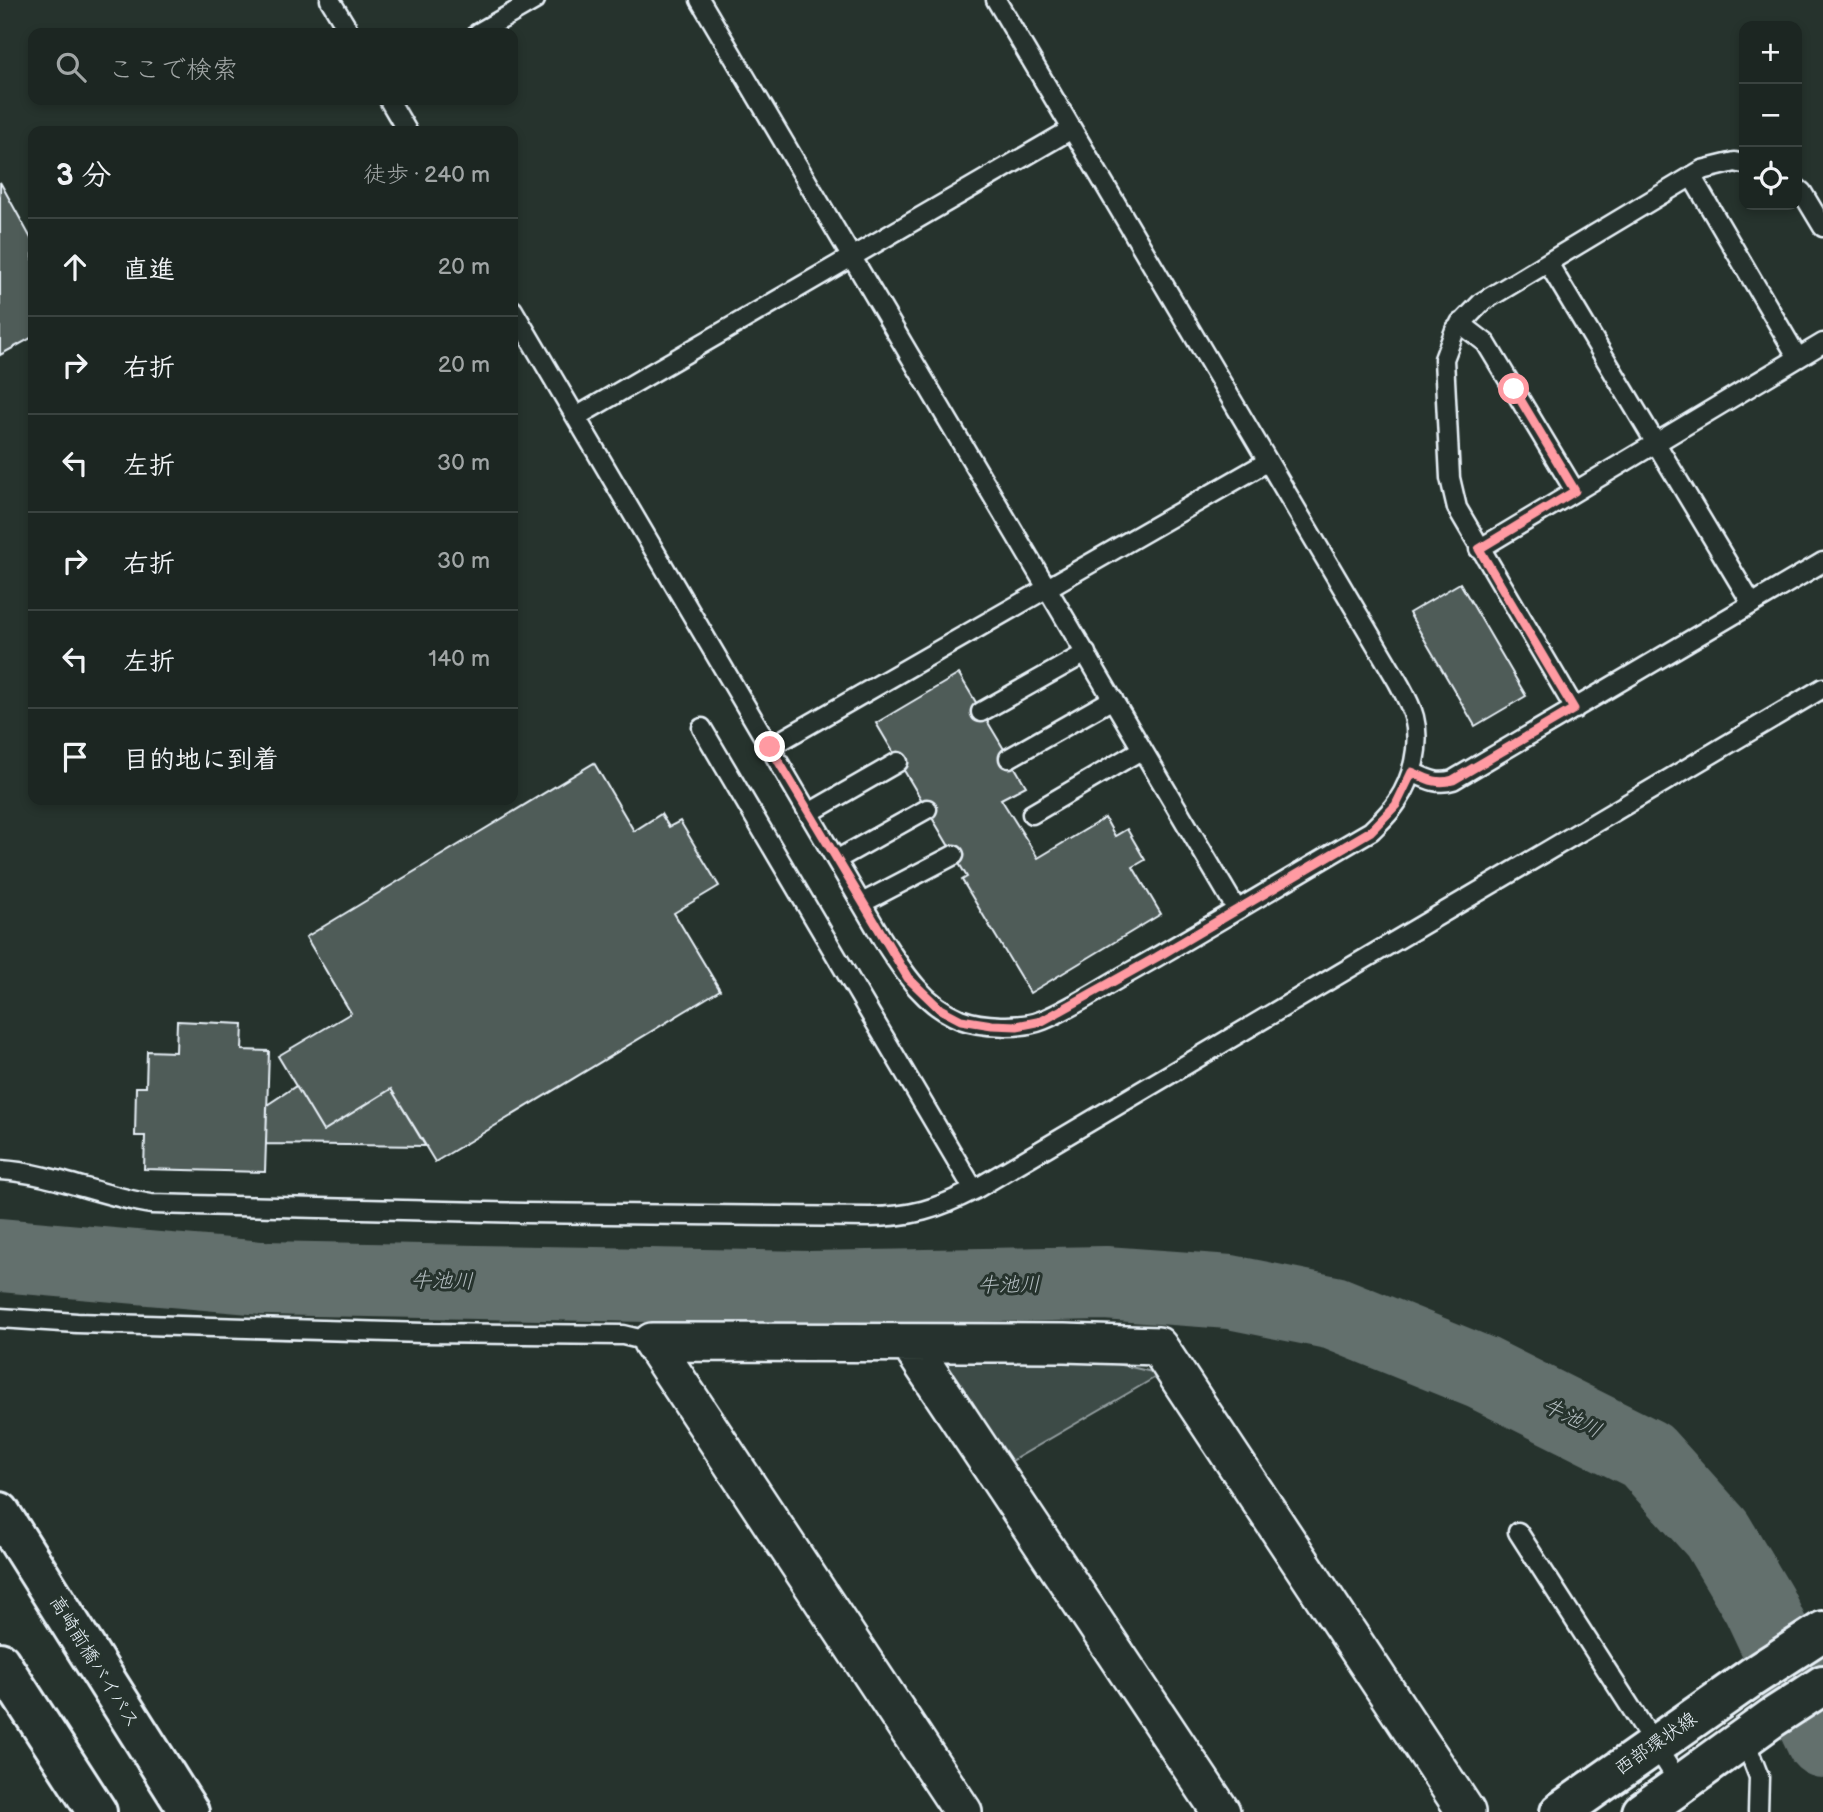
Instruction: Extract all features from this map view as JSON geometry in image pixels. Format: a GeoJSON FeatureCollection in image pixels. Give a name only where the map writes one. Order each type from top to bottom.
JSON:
{"type":"FeatureCollection","features":[{"type":"Feature","properties":{"kind":"main road","name":"高崎前橋バイパス"},"geometry":{"type":"LineString","coordinates":[[0,1512],[189,1812]]}},
{"type":"Feature","properties":{"kind":"main road","name":"西部環状線"},"geometry":{"type":"LineString","coordinates":[[1560,1812],[1752,1676],[1823,1631]]}},
{"type":"Feature","properties":{"kind":"main road"},"geometry":{"type":"LineString","coordinates":[[0,1662],[97,1812]]}},
{"type":"Feature","properties":{"kind":"main road"},"geometry":{"type":"LineString","coordinates":[[1643,1812],[1758,1728],[1823,1685]]}},
{"type":"Feature","properties":{"kind":"street"},"geometry":{"type":"LineString","coordinates":[[652,1342],[1064,1343],[1158,1346],[1466,1812]]}},
{"type":"Feature","properties":{"kind":"street"},"geometry":{"type":"LineString","coordinates":[[652,1342],[963,1812]]}},
{"type":"Feature","properties":{"kind":"street"},"geometry":{"type":"LineString","coordinates":[[909,1343],[1221,1812]]}},
{"type":"Feature","properties":{"kind":"lane"},"geometry":{"type":"LineString","coordinates":[[330,0],[347,28]]}},
{"type":"Feature","properties":{"kind":"lane"},"geometry":{"type":"LineString","coordinates":[[487,28],[535,0]]}},
{"type":"Feature","properties":{"kind":"lane"},"geometry":{"type":"LineString","coordinates":[[700,0],[1237,910]]}},
{"type":"Feature","properties":{"kind":"lane"},"geometry":{"type":"LineString","coordinates":[[518,318],[862,904],[908,978],[940,1009],[961,1020],[1017,1026],[1042,1021],[1371,831],[1396,805],[1412,772],[1415,732],[1409,705],[1398,682],[996,0]]}},
{"type":"Feature","properties":{"kind":"lane"},"geometry":{"type":"LineString","coordinates":[[392,105],[404,126]]}},
{"type":"Feature","properties":{"kind":"lane"},"geometry":{"type":"LineString","coordinates":[[576,417],[1072,129]]}},
{"type":"Feature","properties":{"kind":"lane"},"geometry":{"type":"LineString","coordinates":[[1574,709],[1457,508],[1450,478],[1444,359],[1447,348],[1460,323],[1482,302],[1702,170],[1739,163]]}},
{"type":"Feature","properties":{"kind":"lane"},"geometry":{"type":"LineString","coordinates":[[1692,177],[1798,358]]}},
{"type":"Feature","properties":{"kind":"lane"},"geometry":{"type":"LineString","coordinates":[[1802,192],[1823,227]]}},
{"type":"Feature","properties":{"kind":"lane"},"geometry":{"type":"LineString","coordinates":[[1548,262],[1752,604]]}},
{"type":"Feature","properties":{"kind":"lane"},"geometry":{"type":"LineString","coordinates":[[1460,323],[1486,343],[1575,491]]}},
{"type":"Feature","properties":{"kind":"lane"},"geometry":{"type":"LineString","coordinates":[[1479,549],[1823,343]]}},
{"type":"Feature","properties":{"kind":"lane"},"geometry":{"type":"LineString","coordinates":[[770,747],[1267,462]]}},
{"type":"Feature","properties":{"kind":"lane"},"geometry":{"type":"LineString","coordinates":[[1412,772],[1435,782],[1453,780],[1823,562]]}},
{"type":"Feature","properties":{"kind":"lane"},"geometry":{"type":"LineString","coordinates":[[981,712],[1086,653]]}},
{"type":"Feature","properties":{"kind":"lane"},"geometry":{"type":"LineString","coordinates":[[0,1170],[40,1175],[119,1198],[151,1204],[897,1217],[944,1206],[1823,688]]}},
{"type":"Feature","properties":{"kind":"lane"},"geometry":{"type":"LineString","coordinates":[[1009,758],[1113,699]]}},
{"type":"Feature","properties":{"kind":"lane"},"geometry":{"type":"LineString","coordinates":[[702,728],[974,1190]]}},
{"type":"Feature","properties":{"kind":"lane"},"geometry":{"type":"LineString","coordinates":[[1032,814],[1141,750]]}},
{"type":"Feature","properties":{"kind":"lane"},"geometry":{"type":"LineString","coordinates":[[809,813],[898,762]]}},
{"type":"Feature","properties":{"kind":"lane"},"geometry":{"type":"LineString","coordinates":[[836,860],[927,809]]}},
{"type":"Feature","properties":{"kind":"lane"},"geometry":{"type":"LineString","coordinates":[[862,904],[954,855]]}},
{"type":"Feature","properties":{"kind":"lane"},"geometry":{"type":"LineString","coordinates":[[0,1318],[77,1323],[382,1332],[623,1335],[652,1342]]}},
{"type":"Feature","properties":{"kind":"lane"},"geometry":{"type":"LineString","coordinates":[[1518,1532],[1680,1784]]}},
{"type":"Feature","properties":{"kind":"lane"},"geometry":{"type":"LineString","coordinates":[[1758,1728],[1758,1812]]}},
{"type":"Feature","properties":{"kind":"shaded area"},"geometry":{"type":"Polygon","coordinates":[[[943,1353],[1087,1357],[1161,1374],[1003,1466],[934,1368],[943,1353]]]}},
{"type":"Feature","properties":{"kind":"building"},"geometry":{"type":"Polygon","coordinates":[[[0,182],[28,233],[28,340],[0,355],[0,182]]]}},
{"type":"Feature","properties":{"kind":"building"},"geometry":{"type":"Polygon","coordinates":[[[1460,583],[1526,696],[1475,726],[1409,613],[1460,583]]]}},
{"type":"Feature","properties":{"kind":"building"},"geometry":{"type":"Polygon","coordinates":[[[959,674],[1026,786],[1001,799],[1038,858],[1105,818],[1115,836],[1127,829],[1145,860],[1133,867],[1161,914],[1030,993],[962,880],[967,877],[876,723],[959,674]]]}},
{"type":"Feature","properties":{"kind":"building"},"geometry":{"type":"Polygon","coordinates":[[[594,763],[634,831],[661,814],[669,827],[680,821],[719,886],[674,913],[720,990],[435,1162],[391,1089],[323,1131],[278,1056],[351,1013],[306,937],[594,763]]]}},
{"type":"Feature","properties":{"kind":"building"},"geometry":{"type":"Polygon","coordinates":[[[177,1021],[243,1024],[242,1050],[269,1051],[265,1172],[144,1169],[145,1136],[135,1136],[136,1087],[146,1087],[147,1051],[176,1052],[177,1021]]]}},
{"type":"Feature","properties":{"kind":"building"},"geometry":{"type":"Polygon","coordinates":[[[296,1086],[323,1131],[391,1089],[426,1146],[266,1144],[267,1105],[296,1086]]]}},
{"type":"Feature","properties":{"kind":"waterway","name":"牛池川"},"geometry":{"type":"LineString","coordinates":[[0,1255],[261,1278],[810,1288],[1105,1283],[1230,1292],[1334,1313],[1482,1373],[1646,1455],[1717,1534],[1759,1605],[1823,1741]]}},
{"type":"Feature","properties":{"kind":"route"},"geometry":{"type":"LineString","coordinates":[[770,747],[883,940],[908,978],[923,994],[940,1009],[961,1020],[1017,1026],[1042,1021],[1371,831],[1396,805],[1412,772],[1435,782],[1453,780],[1574,709],[1479,549],[1575,491],[1514,389]]}}]}
